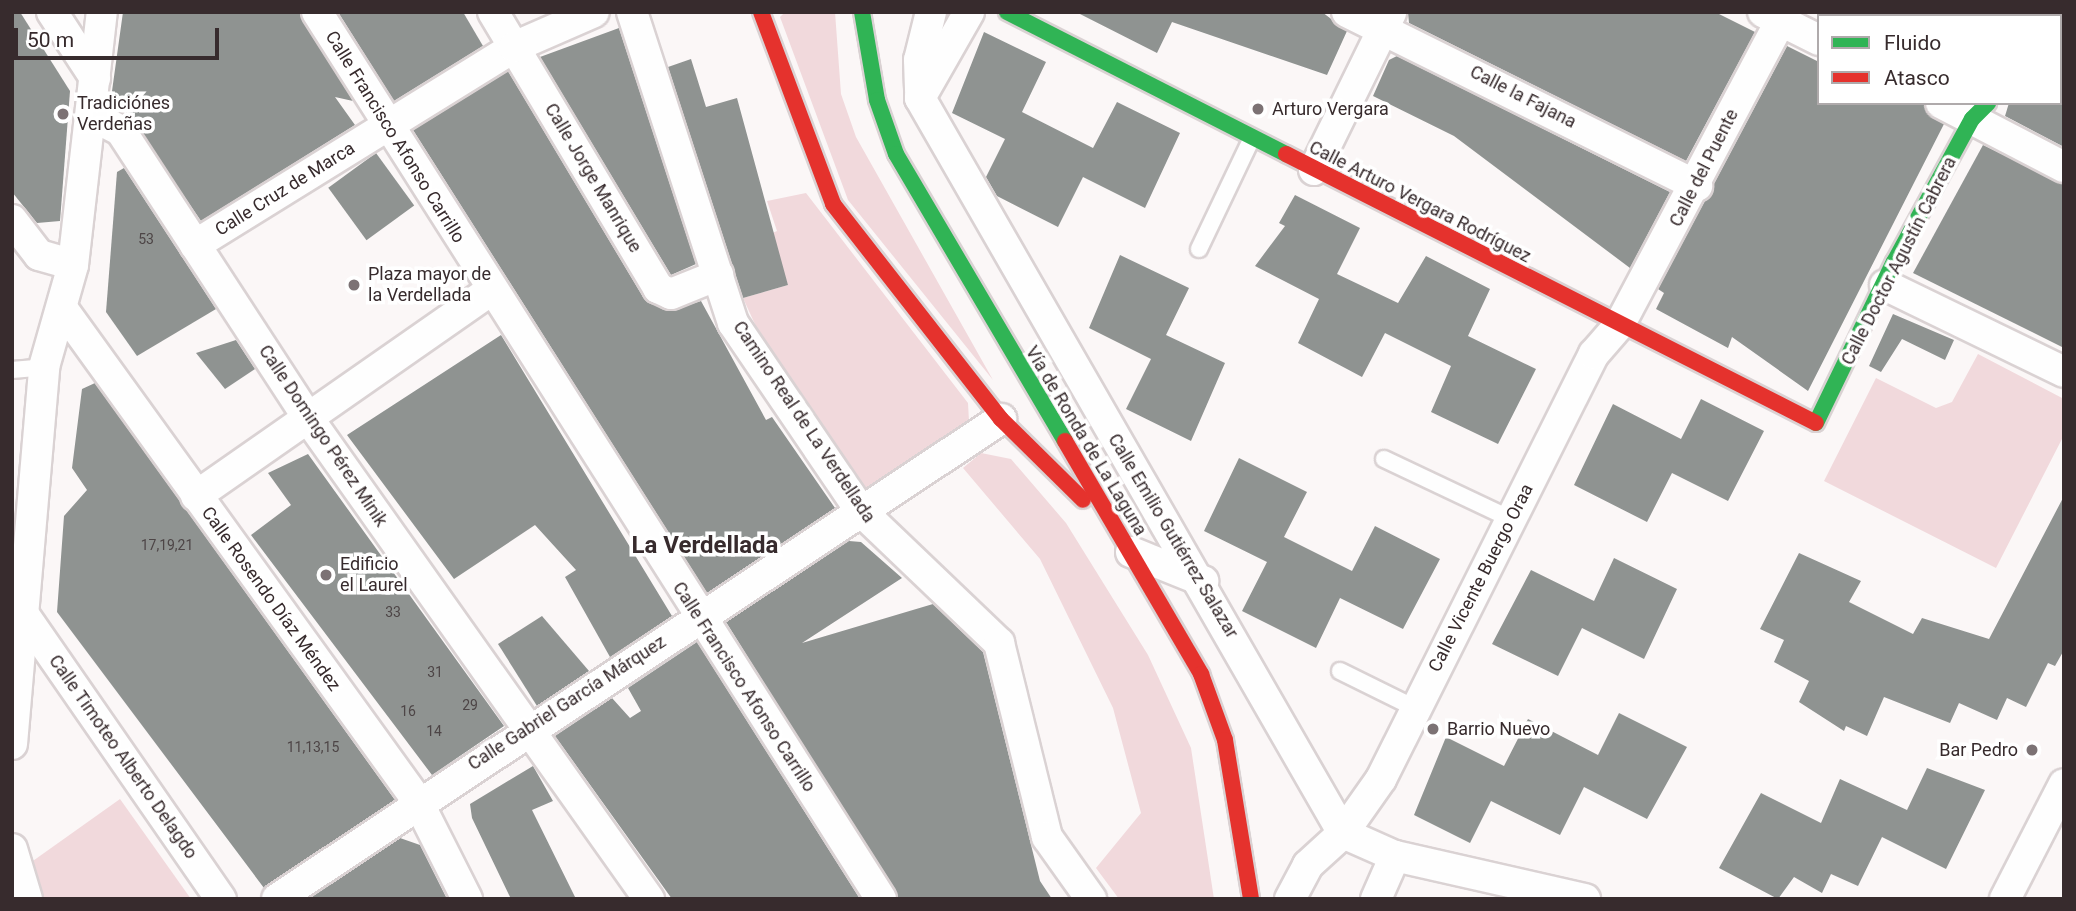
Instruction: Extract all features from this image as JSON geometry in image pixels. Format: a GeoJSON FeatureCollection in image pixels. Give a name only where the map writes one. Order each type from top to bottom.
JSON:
{"type":"FeatureCollection","features":[{"type":"Feature","properties":{"kind":"main road"},"geometry":{"type":"LineString","coordinates":[[761,12],[833,204],[1001,419],[1128,546]]}},
{"type":"Feature","properties":{"kind":"main road","name":"Vía de Ronda de La Laguna"},"geometry":{"type":"LineString","coordinates":[[862,12],[875,89],[895,153],[1201,674],[1225,740],[1251,899]]}},
{"type":"Feature","properties":{"kind":"main road","name":"Calle Arturo Vergara Rodríguez"},"geometry":{"type":"LineString","coordinates":[[1007,12],[1817,423]]}},
{"type":"Feature","properties":{"kind":"main road","name":"Calle Doctor Agustín Cabrera"},"geometry":{"type":"LineString","coordinates":[[1817,423],[1885,285],[1980,111]]}},
{"type":"Feature","properties":{"kind":"street"},"geometry":{"type":"LineString","coordinates":[[52,12],[95,78]]}},
{"type":"Feature","properties":{"kind":"street"},"geometry":{"type":"LineString","coordinates":[[12,744],[18,606],[44,367],[73,265],[102,12]]}},
{"type":"Feature","properties":{"kind":"street","name":"Calle Francisco Afonso Carrillo"},"geometry":{"type":"LineString","coordinates":[[317,12],[698,618],[881,899]]}},
{"type":"Feature","properties":{"kind":"street","name":"Calle Jorge Manrique"},"geometry":{"type":"LineString","coordinates":[[493,12],[658,288],[671,294],[718,275]]}},
{"type":"Feature","properties":{"kind":"street","name":"Calle Cruz de Marca"},"geometry":{"type":"LineString","coordinates":[[195,244],[514,47],[594,12]]}},
{"type":"Feature","properties":{"kind":"street","name":"Camino Real de La Verdellada"},"geometry":{"type":"LineString","coordinates":[[632,12],[733,323],[861,511],[999,643],[1047,837],[1087,898]]}},
{"type":"Feature","properties":{"kind":"street","name":"Calle Emilio Gutiérrez Salazar"},"geometry":{"type":"LineString","coordinates":[[931,12],[919,60],[920,98],[1203,581],[1343,833]]}},
{"type":"Feature","properties":{"kind":"street"},"geometry":{"type":"LineString","coordinates":[[920,98],[969,12]]}},
{"type":"Feature","properties":{"kind":"street","name":"Calle la Fajana"},"geometry":{"type":"LineString","coordinates":[[1347,12],[1387,21],[1697,186]]}},
{"type":"Feature","properties":{"kind":"street"},"geometry":{"type":"LineString","coordinates":[[1775,15],[1817,39]]}},
{"type":"Feature","properties":{"kind":"street","name":"Calle del Puente"},"geometry":{"type":"LineString","coordinates":[[1619,324],[1697,186],[1775,15]]}},
{"type":"Feature","properties":{"kind":"street"},"geometry":{"type":"LineString","coordinates":[[1314,170],[1387,21]]}},
{"type":"Feature","properties":{"kind":"street"},"geometry":{"type":"LineString","coordinates":[[1951,105],[1980,111],[2064,167]]}},
{"type":"Feature","properties":{"kind":"street","name":"Calle Domingo Pérez Minik"},"geometry":{"type":"LineString","coordinates":[[92,116],[121,131],[308,418],[649,899]]}},
{"type":"Feature","properties":{"kind":"street"},"geometry":{"type":"LineString","coordinates":[[12,220],[39,256],[73,265]]}},
{"type":"Feature","properties":{"kind":"street"},"geometry":{"type":"LineString","coordinates":[[1885,285],[2064,372]]}},
{"type":"Feature","properties":{"kind":"street"},"geometry":{"type":"LineString","coordinates":[[195,496],[491,290]]}},
{"type":"Feature","properties":{"kind":"street","name":"Calle Rosendo Díaz Méndez"},"geometry":{"type":"LineString","coordinates":[[62,308],[195,496],[418,800],[467,899]]}},
{"type":"Feature","properties":{"kind":"street","name":"Calle Vicente Buergo Oraa"},"geometry":{"type":"LineString","coordinates":[[1290,899],[1308,865],[1343,833],[1381,779],[1594,354],[1619,324]]}},
{"type":"Feature","properties":{"kind":"street","name":"Calle Gabriel García Márquez"},"geometry":{"type":"LineString","coordinates":[[277,899],[418,800],[1001,419]]}},
{"type":"Feature","properties":{"kind":"street"},"geometry":{"type":"LineString","coordinates":[[1128,546],[1203,581]]}},
{"type":"Feature","properties":{"kind":"street","name":"Calle Timoteo Alberto Delagdo"},"geometry":{"type":"LineString","coordinates":[[18,606],[222,899]]}},
{"type":"Feature","properties":{"kind":"street"},"geometry":{"type":"LineString","coordinates":[[2005,899],[2064,784]]}},
{"type":"Feature","properties":{"kind":"street"},"geometry":{"type":"LineString","coordinates":[[1343,833],[1395,856],[1585,899]]}},
{"type":"Feature","properties":{"kind":"street"},"geometry":{"type":"LineString","coordinates":[[12,849],[27,899]]}},
{"type":"Feature","properties":{"kind":"street"},"geometry":{"type":"LineString","coordinates":[[1376,899],[1395,856]]}},
{"type":"Feature","properties":{"kind":"lane"},"geometry":{"type":"LineString","coordinates":[[1199,249],[1252,138]]}},
{"type":"Feature","properties":{"kind":"lane"},"geometry":{"type":"LineString","coordinates":[[12,370],[44,367]]}},
{"type":"Feature","properties":{"kind":"lane"},"geometry":{"type":"LineString","coordinates":[[1384,459],[1511,519]]}},
{"type":"Feature","properties":{"kind":"lane"},"geometry":{"type":"LineString","coordinates":[[1340,671],[1415,708]]}},
{"type":"Feature","properties":{"kind":"shaded area"},"geometry":{"type":"Polygon","coordinates":[[[785,12],[835,12],[841,94],[856,137],[993,380],[848,200],[780,17],[785,12]]]}},
{"type":"Feature","properties":{"kind":"shaded area"},"geometry":{"type":"Polygon","coordinates":[[[806,193],[968,403],[969,421],[862,491],[769,355],[743,298],[788,285],[770,234],[777,231],[767,201],[806,193]]]}},
{"type":"Feature","properties":{"kind":"shaded area"},"geometry":{"type":"Polygon","coordinates":[[[1978,354],[2064,399],[2064,435],[1996,568],[1824,481],[1876,378],[1936,408],[1952,402],[1978,354]]]}},
{"type":"Feature","properties":{"kind":"shaded area"},"geometry":{"type":"Polygon","coordinates":[[[981,453],[1011,459],[1066,523],[1148,655],[1191,748],[1214,899],[1119,899],[1096,868],[1141,813],[1113,708],[1040,559],[963,468],[981,453]]]}},
{"type":"Feature","properties":{"kind":"shaded area"},"geometry":{"type":"Polygon","coordinates":[[[120,799],[191,899],[38,899],[23,868],[120,799]]]}},
{"type":"Feature","properties":{"kind":"building"},"geometry":{"type":"Polygon","coordinates":[[[12,12],[20,12],[70,91],[60,221],[37,223],[12,192],[12,12]]]}},
{"type":"Feature","properties":{"kind":"building"},"geometry":{"type":"Polygon","coordinates":[[[123,12],[300,12],[353,101],[335,97],[355,125],[201,221],[112,91],[123,12]]]}},
{"type":"Feature","properties":{"kind":"building"},"geometry":{"type":"Polygon","coordinates":[[[338,12],[463,12],[483,46],[394,101],[338,12]]]}},
{"type":"Feature","properties":{"kind":"building"},"geometry":{"type":"Polygon","coordinates":[[[1076,12],[1322,12],[1347,31],[1327,75],[1172,22],[1157,53],[1076,12]]]}},
{"type":"Feature","properties":{"kind":"building"},"geometry":{"type":"Polygon","coordinates":[[[1408,12],[1715,12],[1755,32],[1686,161],[1409,23],[1408,12]]]}},
{"type":"Feature","properties":{"kind":"building"},"geometry":{"type":"Polygon","coordinates":[[[619,28],[696,264],[671,275],[540,57],[619,28]]]}},
{"type":"Feature","properties":{"kind":"building"},"geometry":{"type":"Polygon","coordinates":[[[984,32],[1046,62],[1022,112],[1093,148],[1117,102],[1180,133],[1145,208],[1083,177],[1058,227],[997,196],[986,177],[1005,139],[952,113],[984,32]]]}},
{"type":"Feature","properties":{"kind":"building"},"geometry":{"type":"Polygon","coordinates":[[[1787,46],[1817,61],[1817,105],[1926,105],[1944,124],[1808,391],[1732,337],[1728,348],[1656,309],[1664,293],[1658,289],[1787,46]]]}},
{"type":"Feature","properties":{"kind":"building"},"geometry":{"type":"Polygon","coordinates":[[[1397,56],[1670,192],[1630,268],[1454,136],[1373,96],[1389,60],[1397,56]]]}},
{"type":"Feature","properties":{"kind":"building"},"geometry":{"type":"Polygon","coordinates":[[[691,59],[706,107],[737,98],[788,285],[743,298],[668,67],[691,59]]]}},
{"type":"Feature","properties":{"kind":"building"},"geometry":{"type":"Polygon","coordinates":[[[508,71],[643,297],[670,311],[701,301],[766,420],[772,417],[835,508],[707,593],[413,130],[508,71]]]}},
{"type":"Feature","properties":{"kind":"building"},"geometry":{"type":"Polygon","coordinates":[[[2064,103],[2064,147],[2005,116],[2008,105],[2064,103]]]}},
{"type":"Feature","properties":{"kind":"building"},"geometry":{"type":"Polygon","coordinates":[[[1983,145],[2064,184],[2064,348],[1913,273],[1983,145]]]}},
{"type":"Feature","properties":{"kind":"building"},"geometry":{"type":"Polygon","coordinates":[[[376,153],[414,206],[366,240],[328,188],[376,153]]]}},
{"type":"Feature","properties":{"kind":"building"},"geometry":{"type":"Polygon","coordinates":[[[124,168],[216,309],[137,356],[106,312],[117,172],[124,168]]]}},
{"type":"Feature","properties":{"kind":"building"},"geometry":{"type":"Polygon","coordinates":[[[1295,195],[1360,228],[1337,274],[1398,303],[1426,256],[1490,289],[1468,336],[1536,369],[1498,444],[1431,412],[1451,366],[1385,333],[1362,377],[1298,343],[1319,299],[1255,266],[1285,226],[1279,223],[1295,195]]]}},
{"type":"Feature","properties":{"kind":"building"},"geometry":{"type":"Polygon","coordinates":[[[1120,255],[1189,288],[1166,335],[1225,363],[1191,441],[1126,409],[1151,359],[1089,328],[1120,255]]]}},
{"type":"Feature","properties":{"kind":"building"},"geometry":{"type":"Polygon","coordinates":[[[1893,314],[1954,340],[1945,360],[1902,339],[1881,372],[1869,366],[1893,314]]]}},
{"type":"Feature","properties":{"kind":"building"},"geometry":{"type":"Polygon","coordinates":[[[501,335],[672,616],[610,657],[565,577],[576,570],[535,525],[454,579],[347,435],[501,335]]]}},
{"type":"Feature","properties":{"kind":"building"},"geometry":{"type":"Polygon","coordinates":[[[236,340],[255,369],[225,389],[196,353],[236,340]]]}},
{"type":"Feature","properties":{"kind":"building"},"geometry":{"type":"Polygon","coordinates":[[[95,383],[395,800],[264,888],[57,612],[64,516],[87,490],[72,468],[82,389],[95,383]]]}},
{"type":"Feature","properties":{"kind":"building"},"geometry":{"type":"Polygon","coordinates":[[[1701,399],[1764,431],[1728,501],[1672,473],[1647,522],[1574,485],[1613,404],[1681,439],[1701,399]]]}},
{"type":"Feature","properties":{"kind":"building"},"geometry":{"type":"Polygon","coordinates":[[[308,454],[504,726],[432,775],[251,535],[291,505],[268,473],[308,454]]]}},
{"type":"Feature","properties":{"kind":"building"},"geometry":{"type":"Polygon","coordinates":[[[1239,458],[1307,492],[1284,537],[1352,571],[1375,526],[1440,559],[1403,629],[1340,598],[1316,648],[1242,611],[1267,562],[1204,531],[1239,458]]]}},
{"type":"Feature","properties":{"kind":"building"},"geometry":{"type":"Polygon","coordinates":[[[2064,496],[2064,650],[2055,666],[2048,663],[2026,707],[2007,698],[1997,720],[1959,703],[1950,723],[1884,697],[1867,736],[1846,726],[1844,731],[1799,702],[1809,681],[1774,662],[1784,640],[1760,629],[1799,553],[1861,581],[1849,602],[1913,634],[1922,618],[1989,639],[2064,496]]]}},
{"type":"Feature","properties":{"kind":"building"},"geometry":{"type":"Polygon","coordinates":[[[849,541],[861,542],[902,578],[802,643],[933,604],[983,652],[1040,881],[1052,899],[898,899],[726,622],[849,541]]]}},
{"type":"Feature","properties":{"kind":"building"},"geometry":{"type":"Polygon","coordinates":[[[1614,558],[1677,589],[1644,659],[1582,628],[1558,676],[1492,644],[1531,570],[1594,601],[1614,558]]]}},
{"type":"Feature","properties":{"kind":"building"},"geometry":{"type":"Polygon","coordinates":[[[542,616],[589,671],[537,706],[498,644],[542,616]]]}},
{"type":"Feature","properties":{"kind":"building"},"geometry":{"type":"Polygon","coordinates":[[[697,642],[860,899],[672,899],[555,736],[612,698],[630,718],[641,711],[628,688],[697,642]]]}},
{"type":"Feature","properties":{"kind":"building"},"geometry":{"type":"Polygon","coordinates":[[[1619,713],[1687,747],[1647,819],[1584,787],[1560,835],[1491,801],[1470,843],[1414,815],[1446,737],[1504,766],[1528,719],[1598,755],[1619,713]]]}},
{"type":"Feature","properties":{"kind":"building"},"geometry":{"type":"Polygon","coordinates":[[[533,766],[553,801],[532,810],[576,899],[511,899],[472,818],[470,804],[533,766]]]}},
{"type":"Feature","properties":{"kind":"building"},"geometry":{"type":"Polygon","coordinates":[[[1927,768],[1985,790],[1946,869],[1882,837],[1858,886],[1831,874],[1822,893],[1794,877],[1778,899],[1719,868],[1761,793],[1821,823],[1840,779],[1907,810],[1927,768]]]}},
{"type":"Feature","properties":{"kind":"building"},"geometry":{"type":"Polygon","coordinates":[[[400,838],[420,845],[447,899],[309,899],[400,838]]]}},
{"type":"Feature","properties":{"kind":"traffic: fast"},"geometry":{"type":"LineString","coordinates":[[862,12],[877,100],[896,154],[1065,441]]}},
{"type":"Feature","properties":{"kind":"traffic: fast"},"geometry":{"type":"LineString","coordinates":[[1007,12],[1286,154]]}},
{"type":"Feature","properties":{"kind":"traffic: fast"},"geometry":{"type":"LineString","coordinates":[[1816,423],[1894,262],[1972,119],[1986,105]]}},
{"type":"Feature","properties":{"kind":"traffic: jam"},"geometry":{"type":"LineString","coordinates":[[761,12],[833,204],[1001,419],[1083,500]]}},
{"type":"Feature","properties":{"kind":"traffic: jam"},"geometry":{"type":"LineString","coordinates":[[1286,154],[1816,423]]}},
{"type":"Feature","properties":{"kind":"traffic: jam"},"geometry":{"type":"LineString","coordinates":[[1065,441],[1201,674],[1225,740],[1251,899]]}},
{"type":"Feature","properties":{"kind":"place","name":"Arturo Vergara"},"geometry":{"type":"Point","coordinates":[1258,109]}},
{"type":"Feature","properties":{"kind":"place","name":"Tradiciónes Verdeñas"},"geometry":{"type":"Point","coordinates":[63,114]}},
{"type":"Feature","properties":{"kind":"place","name":"Plaza mayor de la Verdellada"},"geometry":{"type":"Point","coordinates":[354,285]}},
{"type":"Feature","properties":{"kind":"place","name":"Edificio el Laurel"},"geometry":{"type":"Point","coordinates":[326,575]}},
{"type":"Feature","properties":{"kind":"place","name":"Barrio Nuevo"},"geometry":{"type":"Point","coordinates":[1433,729]}},
{"type":"Feature","properties":{"kind":"place","name":"Bar Pedro"},"geometry":{"type":"Point","coordinates":[2032,750]}},
{"type":"Feature","properties":{"kind":"district","name":"La Verdellada"},"geometry":{"type":"Point","coordinates":[705,546]}}]}
